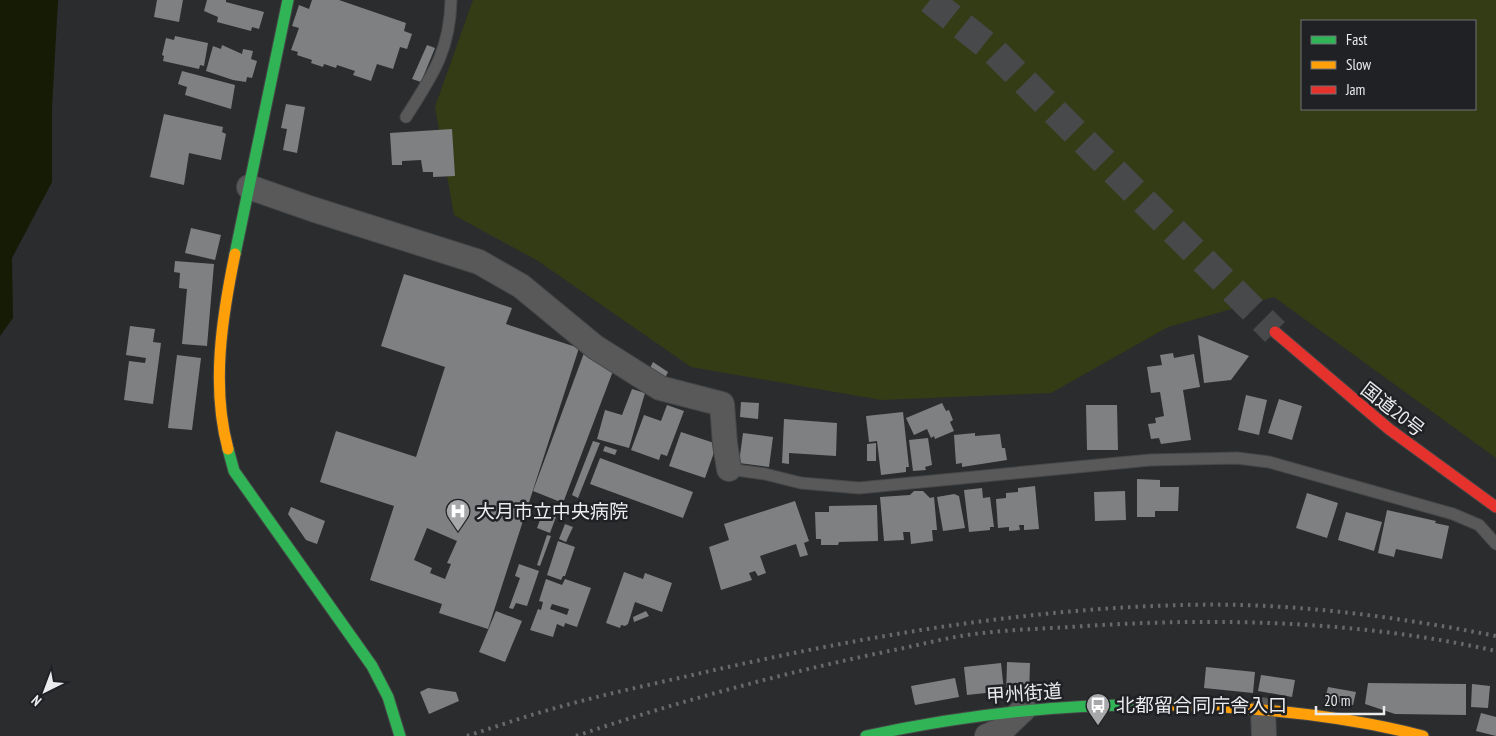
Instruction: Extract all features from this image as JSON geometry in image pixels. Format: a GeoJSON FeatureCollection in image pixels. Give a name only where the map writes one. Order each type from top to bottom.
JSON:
{"type":"FeatureCollection","features":[{"type":"Feature","properties":{"kind":"main road"},"geometry":{"type":"LineString","coordinates":[[288,0],[227,287],[220,398],[226,448],[234,471],[247,492],[353,635],[372,666],[388,697],[400,736]]}},
{"type":"Feature","properties":{"kind":"main road","name":"国道20号"},"geometry":{"type":"LineString","coordinates":[[1275,332],[1389,429],[1496,507]]}},
{"type":"Feature","properties":{"kind":"main road","name":"甲州街道"},"geometry":{"type":"LineString","coordinates":[[866,736],[967,715],[1024,709],[1132,704],[1194,705],[1263,710],[1347,721],[1423,736]]}},
{"type":"Feature","properties":{"kind":"street"},"geometry":{"type":"LineString","coordinates":[[249,187],[312,210],[479,262],[521,286],[595,347],[660,388],[722,404],[724,444],[729,469]]}},
{"type":"Feature","properties":{"kind":"street"},"geometry":{"type":"LineString","coordinates":[[987,736],[1002,730],[1024,709]]}},
{"type":"Feature","properties":{"kind":"street"},"geometry":{"type":"LineString","coordinates":[[1024,709],[1025,736]]}},
{"type":"Feature","properties":{"kind":"street"},"geometry":{"type":"LineString","coordinates":[[1263,710],[1264,736]]}},
{"type":"Feature","properties":{"kind":"lane"},"geometry":{"type":"LineString","coordinates":[[406,117],[438,67],[450,24],[451,0]]}},
{"type":"Feature","properties":{"kind":"lane"},"geometry":{"type":"LineString","coordinates":[[729,469],[765,474],[800,483],[859,488],[1140,461],[1237,458],[1269,462],[1453,514],[1479,525],[1496,544]]}},
{"type":"Feature","properties":{"kind":"green space"},"geometry":{"type":"Polygon","coordinates":[[[473,0],[1496,0],[1496,458],[1274,297],[1168,327],[1051,393],[881,400],[691,367],[538,261],[454,215],[435,107],[473,0]]]}},
{"type":"Feature","properties":{"kind":"shaded area"},"geometry":{"type":"Polygon","coordinates":[[[0,0],[58,0],[52,108],[52,182],[12,258],[13,318],[0,336],[0,0]]]}},
{"type":"Feature","properties":{"kind":"building"},"geometry":{"type":"Polygon","coordinates":[[[157,0],[183,0],[179,22],[154,17],[157,0]]]}},
{"type":"Feature","properties":{"kind":"building"},"geometry":{"type":"Polygon","coordinates":[[[207,0],[226,0],[226,2],[264,12],[259,29],[252,27],[251,31],[217,22],[218,17],[204,11],[207,0]]]}},
{"type":"Feature","properties":{"kind":"building"},"geometry":{"type":"Polygon","coordinates":[[[312,0],[339,0],[406,23],[404,31],[412,34],[407,49],[400,47],[393,69],[377,64],[371,81],[353,75],[355,71],[337,65],[336,68],[324,64],[323,67],[311,63],[312,60],[297,55],[298,52],[291,50],[299,28],[292,26],[299,5],[309,9],[312,0]]]}},
{"type":"Feature","properties":{"kind":"building"},"geometry":{"type":"Polygon","coordinates":[[[175,36],[208,43],[204,66],[200,65],[199,69],[163,61],[164,56],[162,55],[166,38],[174,40],[175,36]]]}},
{"type":"Feature","properties":{"kind":"building"},"geometry":{"type":"Polygon","coordinates":[[[222,45],[242,54],[243,49],[253,51],[251,59],[257,61],[252,78],[247,77],[246,82],[233,80],[206,71],[213,46],[221,49],[222,45]]]}},
{"type":"Feature","properties":{"kind":"building"},"geometry":{"type":"Polygon","coordinates":[[[427,45],[435,48],[421,82],[412,79],[427,45]]]}},
{"type":"Feature","properties":{"kind":"building"},"geometry":{"type":"Polygon","coordinates":[[[182,71],[235,85],[231,109],[185,95],[187,87],[178,84],[182,71]]]}},
{"type":"Feature","properties":{"kind":"building"},"geometry":{"type":"Polygon","coordinates":[[[286,104],[305,107],[297,153],[283,150],[287,129],[281,128],[286,104]]]}},
{"type":"Feature","properties":{"kind":"building"},"geometry":{"type":"Polygon","coordinates":[[[164,114],[223,127],[222,132],[226,134],[221,160],[189,153],[184,185],[150,177],[164,114]]]}},
{"type":"Feature","properties":{"kind":"building"},"geometry":{"type":"Polygon","coordinates":[[[452,129],[455,176],[433,177],[433,172],[423,172],[421,160],[402,161],[402,165],[392,165],[390,133],[452,129]]]}},
{"type":"Feature","properties":{"kind":"building"},"geometry":{"type":"Polygon","coordinates":[[[191,228],[221,235],[215,260],[185,253],[191,228]]]}},
{"type":"Feature","properties":{"kind":"building"},"geometry":{"type":"Polygon","coordinates":[[[175,261],[214,264],[207,346],[182,344],[187,289],[179,288],[180,273],[174,272],[175,261]]]}},
{"type":"Feature","properties":{"kind":"building"},"geometry":{"type":"Polygon","coordinates":[[[404,274],[512,308],[506,324],[579,348],[488,629],[439,613],[442,604],[370,580],[394,506],[320,482],[336,431],[416,457],[445,367],[381,346],[404,274]],[[427,528],[414,560],[432,568],[430,573],[445,579],[451,564],[447,563],[457,541],[427,528]]]}},
{"type":"Feature","properties":{"kind":"building"},"geometry":{"type":"Polygon","coordinates":[[[130,326],[155,329],[153,342],[161,343],[153,404],[124,400],[129,361],[145,363],[146,358],[126,355],[130,326]]]}},
{"type":"Feature","properties":{"kind":"building"},"geometry":{"type":"Polygon","coordinates":[[[1198,335],[1249,356],[1231,380],[1204,383],[1198,335]]]}},
{"type":"Feature","properties":{"kind":"building"},"geometry":{"type":"Polygon","coordinates":[[[584,353],[613,371],[563,503],[533,491],[584,353]]]}},
{"type":"Feature","properties":{"kind":"building"},"geometry":{"type":"Polygon","coordinates":[[[1173,353],[1174,358],[1194,354],[1200,387],[1183,390],[1191,440],[1161,444],[1159,438],[1151,439],[1148,424],[1156,423],[1155,418],[1164,416],[1160,392],[1151,393],[1147,367],[1162,365],[1160,355],[1173,353]]]}},
{"type":"Feature","properties":{"kind":"building"},"geometry":{"type":"Polygon","coordinates":[[[177,355],[201,358],[192,430],[168,428],[177,355]]]}},
{"type":"Feature","properties":{"kind":"building"},"geometry":{"type":"Polygon","coordinates":[[[653,362],[668,372],[665,378],[650,368],[653,362]]]}},
{"type":"Feature","properties":{"kind":"building"},"geometry":{"type":"Polygon","coordinates":[[[632,389],[645,393],[629,448],[597,439],[605,410],[622,415],[632,389]]]}},
{"type":"Feature","properties":{"kind":"building"},"geometry":{"type":"Polygon","coordinates":[[[1246,395],[1267,400],[1259,435],[1238,430],[1246,395]]]}},
{"type":"Feature","properties":{"kind":"building"},"geometry":{"type":"Polygon","coordinates":[[[1279,399],[1302,406],[1292,440],[1268,433],[1279,399]]]}},
{"type":"Feature","properties":{"kind":"building"},"geometry":{"type":"Polygon","coordinates":[[[741,402],[759,403],[758,419],[740,417],[741,402]]]}},
{"type":"Feature","properties":{"kind":"building"},"geometry":{"type":"Polygon","coordinates":[[[942,403],[946,411],[949,410],[953,420],[950,422],[954,431],[935,439],[934,436],[931,438],[927,429],[914,435],[906,418],[942,403]]]}},
{"type":"Feature","properties":{"kind":"building"},"geometry":{"type":"Polygon","coordinates":[[[667,405],[684,411],[667,456],[661,454],[659,460],[631,450],[644,415],[661,421],[667,405]]]}},
{"type":"Feature","properties":{"kind":"building"},"geometry":{"type":"Polygon","coordinates":[[[1086,405],[1117,405],[1118,450],[1087,450],[1086,405]]]}},
{"type":"Feature","properties":{"kind":"building"},"geometry":{"type":"Polygon","coordinates":[[[903,412],[909,467],[906,467],[906,472],[881,475],[877,441],[869,442],[866,416],[903,412]]]}},
{"type":"Feature","properties":{"kind":"building"},"geometry":{"type":"Polygon","coordinates":[[[784,419],[837,423],[836,456],[789,453],[789,464],[782,463],[784,419]]]}},
{"type":"Feature","properties":{"kind":"building"},"geometry":{"type":"Polygon","coordinates":[[[681,432],[717,444],[705,478],[669,466],[681,432]]]}},
{"type":"Feature","properties":{"kind":"building"},"geometry":{"type":"Polygon","coordinates":[[[743,433],[773,437],[769,467],[739,463],[743,433]]]}},
{"type":"Feature","properties":{"kind":"building"},"geometry":{"type":"Polygon","coordinates":[[[975,433],[975,436],[1000,434],[1002,448],[1005,448],[1007,460],[962,467],[962,463],[956,464],[954,435],[975,433]]]}},
{"type":"Feature","properties":{"kind":"building"},"geometry":{"type":"Polygon","coordinates":[[[928,438],[932,465],[925,467],[926,470],[913,471],[909,440],[928,438]]]}},
{"type":"Feature","properties":{"kind":"building"},"geometry":{"type":"Polygon","coordinates":[[[593,441],[600,443],[578,498],[572,495],[593,441]]]}},
{"type":"Feature","properties":{"kind":"building"},"geometry":{"type":"Polygon","coordinates":[[[876,443],[876,461],[867,461],[867,444],[876,443]]]}},
{"type":"Feature","properties":{"kind":"building"},"geometry":{"type":"Polygon","coordinates":[[[605,446],[617,450],[615,455],[603,451],[605,446]]]}},
{"type":"Feature","properties":{"kind":"building"},"geometry":{"type":"Polygon","coordinates":[[[600,458],[693,492],[683,518],[590,484],[600,458]]]}},
{"type":"Feature","properties":{"kind":"building"},"geometry":{"type":"Polygon","coordinates":[[[1137,479],[1160,480],[1160,487],[1179,487],[1178,511],[1155,511],[1155,517],[1137,517],[1137,479]]]}},
{"type":"Feature","properties":{"kind":"building"},"geometry":{"type":"Polygon","coordinates":[[[1035,486],[1039,529],[1024,530],[1024,525],[1019,525],[1020,530],[1009,531],[1009,527],[998,528],[996,499],[1006,498],[1006,493],[1018,492],[1018,488],[1035,486]]]}},
{"type":"Feature","properties":{"kind":"building"},"geometry":{"type":"Polygon","coordinates":[[[982,488],[983,498],[990,497],[994,527],[990,527],[990,530],[969,532],[964,490],[982,488]]]}},
{"type":"Feature","properties":{"kind":"building"},"geometry":{"type":"Polygon","coordinates":[[[914,491],[923,491],[930,498],[934,497],[937,530],[932,530],[933,541],[911,544],[910,532],[903,532],[904,540],[884,541],[880,497],[910,495],[914,491]]]}},
{"type":"Feature","properties":{"kind":"building"},"geometry":{"type":"Polygon","coordinates":[[[1125,491],[1126,520],[1095,521],[1094,492],[1125,491]]]}},
{"type":"Feature","properties":{"kind":"building"},"geometry":{"type":"Polygon","coordinates":[[[1307,493],[1338,503],[1327,538],[1296,528],[1307,493]]]}},
{"type":"Feature","properties":{"kind":"building"},"geometry":{"type":"Polygon","coordinates":[[[954,494],[959,496],[965,528],[943,531],[937,497],[954,494]]]}},
{"type":"Feature","properties":{"kind":"building"},"geometry":{"type":"Polygon","coordinates":[[[795,501],[809,541],[804,543],[808,555],[800,557],[796,544],[760,556],[766,573],[758,576],[755,571],[749,573],[752,580],[721,590],[709,547],[729,540],[724,524],[795,501]]]}},
{"type":"Feature","properties":{"kind":"building"},"geometry":{"type":"Polygon","coordinates":[[[877,505],[878,541],[839,542],[838,545],[821,545],[821,539],[816,539],[815,512],[829,512],[829,506],[877,505]]]}},
{"type":"Feature","properties":{"kind":"building"},"geometry":{"type":"Polygon","coordinates":[[[291,507],[325,521],[317,544],[306,540],[288,514],[291,507]]]}},
{"type":"Feature","properties":{"kind":"building"},"geometry":{"type":"Polygon","coordinates":[[[1387,510],[1436,521],[1435,523],[1449,526],[1442,559],[1396,549],[1394,557],[1378,553],[1387,510]]]}},
{"type":"Feature","properties":{"kind":"building"},"geometry":{"type":"Polygon","coordinates":[[[543,512],[556,517],[550,533],[537,528],[543,512]]]}},
{"type":"Feature","properties":{"kind":"building"},"geometry":{"type":"Polygon","coordinates":[[[1346,512],[1382,522],[1374,551],[1338,540],[1346,512]]]}},
{"type":"Feature","properties":{"kind":"building"},"geometry":{"type":"Polygon","coordinates":[[[565,524],[573,527],[566,542],[559,539],[565,524]]]}},
{"type":"Feature","properties":{"kind":"building"},"geometry":{"type":"Polygon","coordinates":[[[547,535],[551,536],[540,566],[537,565],[547,535]]]}},
{"type":"Feature","properties":{"kind":"building"},"geometry":{"type":"Polygon","coordinates":[[[558,541],[575,547],[565,576],[561,580],[547,575],[558,541]]]}},
{"type":"Feature","properties":{"kind":"building"},"geometry":{"type":"Polygon","coordinates":[[[519,564],[539,571],[527,606],[516,603],[513,609],[509,608],[520,578],[515,576],[519,564]]]}},
{"type":"Feature","properties":{"kind":"building"},"geometry":{"type":"Polygon","coordinates":[[[624,572],[643,579],[645,573],[672,583],[662,612],[635,602],[628,624],[625,626],[621,625],[620,628],[606,623],[624,572]]]}},
{"type":"Feature","properties":{"kind":"building"},"geometry":{"type":"Polygon","coordinates":[[[546,579],[562,585],[565,579],[591,588],[577,627],[565,623],[564,627],[557,624],[553,637],[530,630],[538,609],[541,610],[543,602],[539,601],[546,579]],[[552,604],[550,609],[567,615],[569,609],[552,604]]]}},
{"type":"Feature","properties":{"kind":"building"},"geometry":{"type":"Polygon","coordinates":[[[496,611],[522,621],[505,662],[479,652],[496,611]]]}},
{"type":"Feature","properties":{"kind":"building"},"geometry":{"type":"Polygon","coordinates":[[[646,611],[649,616],[634,622],[633,617],[646,611]]]}},
{"type":"Feature","properties":{"kind":"building"},"geometry":{"type":"Polygon","coordinates":[[[1007,662],[1030,663],[1029,695],[1006,694],[1007,662]]]}},
{"type":"Feature","properties":{"kind":"building"},"geometry":{"type":"Polygon","coordinates":[[[1001,663],[1004,691],[967,695],[964,667],[1001,663]]]}},
{"type":"Feature","properties":{"kind":"building"},"geometry":{"type":"Polygon","coordinates":[[[1206,667],[1255,672],[1253,693],[1204,688],[1206,667]]]}},
{"type":"Feature","properties":{"kind":"building"},"geometry":{"type":"Polygon","coordinates":[[[1261,675],[1295,680],[1292,697],[1258,691],[1261,675]]]}},
{"type":"Feature","properties":{"kind":"building"},"geometry":{"type":"Polygon","coordinates":[[[955,678],[959,697],[915,705],[911,686],[955,678]]]}},
{"type":"Feature","properties":{"kind":"building"},"geometry":{"type":"Polygon","coordinates":[[[1368,683],[1466,684],[1466,715],[1395,714],[1365,704],[1368,683]]]}},
{"type":"Feature","properties":{"kind":"building"},"geometry":{"type":"Polygon","coordinates":[[[1472,684],[1490,686],[1488,708],[1471,707],[1472,684]]]}},
{"type":"Feature","properties":{"kind":"building"},"geometry":{"type":"Polygon","coordinates":[[[1328,687],[1356,692],[1353,705],[1325,700],[1328,687]]]}},
{"type":"Feature","properties":{"kind":"building"},"geometry":{"type":"Polygon","coordinates":[[[428,688],[456,692],[459,701],[429,714],[420,692],[428,688]]]}},
{"type":"Feature","properties":{"kind":"building"},"geometry":{"type":"Polygon","coordinates":[[[1481,713],[1496,717],[1496,736],[1476,731],[1481,713]]]}},
{"type":"Feature","properties":{"kind":"tunnel"},"geometry":{"type":"LineString","coordinates":[[930,0],[995,52],[1275,332]]}},
{"type":"Feature","properties":{"kind":"railway"},"geometry":{"type":"LineString","coordinates":[[467,736],[530,715],[591,698],[769,658],[945,626],[1064,612],[1183,605],[1301,608],[1419,622],[1496,636]]}},
{"type":"Feature","properties":{"kind":"railway"},"geometry":{"type":"LineString","coordinates":[[576,736],[653,711],[771,678],[938,641],[993,632],[1177,622],[1284,624],[1338,627],[1391,633],[1496,651]]}},
{"type":"Feature","properties":{"kind":"traffic: fast"},"geometry":{"type":"LineString","coordinates":[[235,254],[288,0]]}},
{"type":"Feature","properties":{"kind":"traffic: fast"},"geometry":{"type":"LineString","coordinates":[[228,449],[234,471],[372,666],[388,697],[400,736]]}},
{"type":"Feature","properties":{"kind":"traffic: fast"},"geometry":{"type":"LineString","coordinates":[[866,736],[979,716],[1055,708],[1170,705]]}},
{"type":"Feature","properties":{"kind":"traffic: slow"},"geometry":{"type":"LineString","coordinates":[[228,449],[220,401],[219,376],[226,302],[235,254]]}},
{"type":"Feature","properties":{"kind":"traffic: slow"},"geometry":{"type":"LineString","coordinates":[[1170,705],[1298,713],[1330,717],[1423,736]]}},
{"type":"Feature","properties":{"kind":"traffic: jam"},"geometry":{"type":"LineString","coordinates":[[1275,332],[1389,429],[1496,507]]}},
{"type":"Feature","properties":{"kind":"place","name":"大月市立中央病院"},"geometry":{"type":"Point","coordinates":[458,532]}},
{"type":"Feature","properties":{"kind":"place","name":"北都留合同庁舎入口"},"geometry":{"type":"Point","coordinates":[1098,726]}}]}
